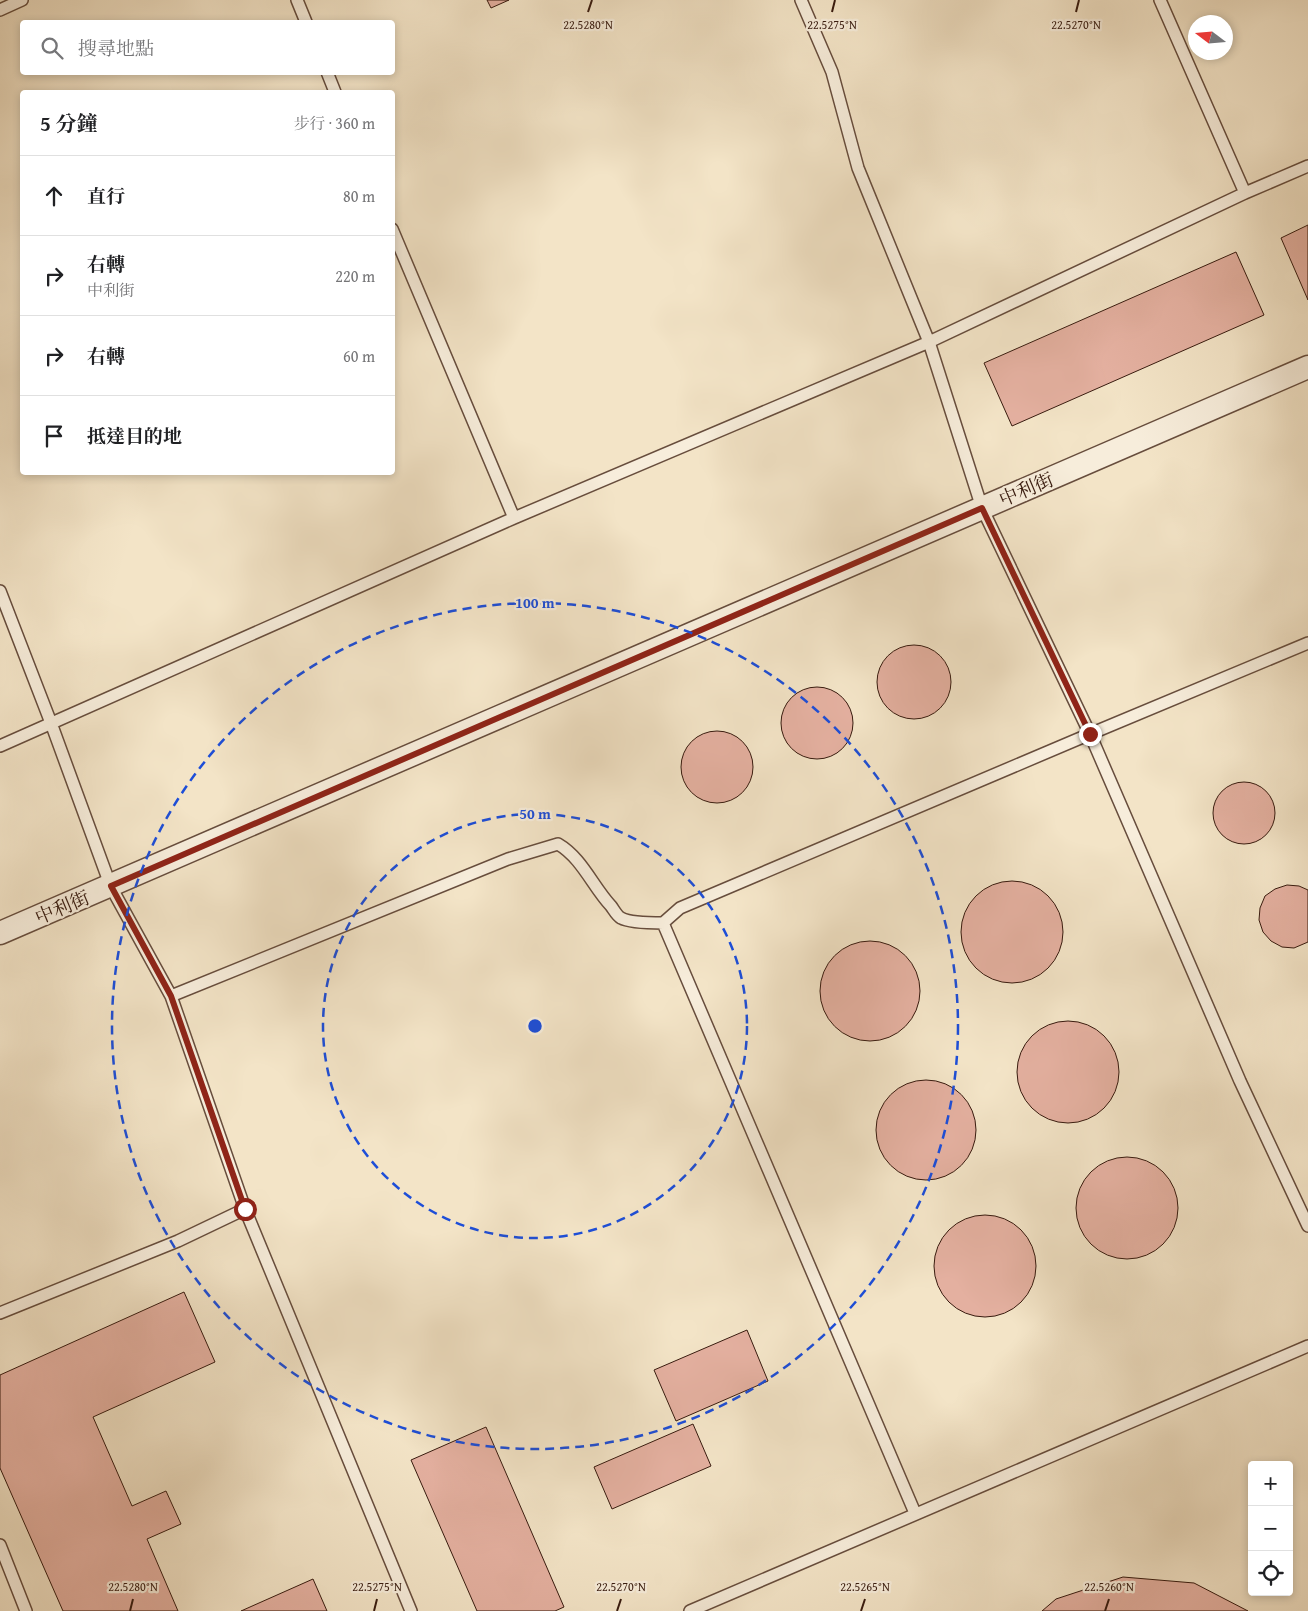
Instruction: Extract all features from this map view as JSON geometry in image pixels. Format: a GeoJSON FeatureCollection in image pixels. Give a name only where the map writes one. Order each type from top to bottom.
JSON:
{"type":"FeatureCollection","features":[{"type":"Feature","properties":{"kind":"street","name":"中利街"},"geometry":{"type":"LineString","coordinates":[[0,934],[1308,367]]}},
{"type":"Feature","properties":{"kind":"lane"},"geometry":{"type":"LineString","coordinates":[[0,10],[22,0]]}},
{"type":"Feature","properties":{"kind":"lane"},"geometry":{"type":"LineString","coordinates":[[297,0],[305,20]]}},
{"type":"Feature","properties":{"kind":"lane"},"geometry":{"type":"LineString","coordinates":[[801,0],[832,72],[858,168],[929,342],[982,508],[1090,734],[1240,1081],[1308,1226]]}},
{"type":"Feature","properties":{"kind":"lane"},"geometry":{"type":"LineString","coordinates":[[1160,0],[1245,193]]}},
{"type":"Feature","properties":{"kind":"lane"},"geometry":{"type":"LineString","coordinates":[[328,75],[334,90]]}},
{"type":"Feature","properties":{"kind":"lane"},"geometry":{"type":"LineString","coordinates":[[0,746],[514,518],[929,342],[1245,193],[1308,166]]}},
{"type":"Feature","properties":{"kind":"lane"},"geometry":{"type":"LineString","coordinates":[[395,236],[514,518]]}},
{"type":"Feature","properties":{"kind":"lane"},"geometry":{"type":"LineString","coordinates":[[0,591],[52,723],[111,886],[171,996],[245,1209],[411,1611]]}},
{"type":"Feature","properties":{"kind":"lane"},"geometry":{"type":"LineString","coordinates":[[171,996],[508,859],[558,844],[566,849],[581,865],[601,896],[621,918],[642,922],[664,923],[680,908],[1308,643]]}},
{"type":"Feature","properties":{"kind":"lane"},"geometry":{"type":"LineString","coordinates":[[664,923],[915,1513]]}},
{"type":"Feature","properties":{"kind":"lane"},"geometry":{"type":"LineString","coordinates":[[0,1313],[178,1241],[245,1209]]}},
{"type":"Feature","properties":{"kind":"lane"},"geometry":{"type":"LineString","coordinates":[[690,1611],[1308,1346]]}},
{"type":"Feature","properties":{"kind":"lane"},"geometry":{"type":"LineString","coordinates":[[0,1545],[26,1611]]}},
{"type":"Feature","properties":{"kind":"building"},"geometry":{"type":"Polygon","coordinates":[[[487,0],[509,0],[491,8],[487,0]]]}},
{"type":"Feature","properties":{"kind":"building"},"geometry":{"type":"Polygon","coordinates":[[[1308,225],[1308,300],[1281,238],[1308,225]]]}},
{"type":"Feature","properties":{"kind":"building"},"geometry":{"type":"Polygon","coordinates":[[[1236,252],[1264,315],[1012,426],[984,363],[1236,252]]]}},
{"type":"Feature","properties":{"kind":"building"},"geometry":{"type":"Polygon","coordinates":[[[914,645],[935,651],[945,661],[951,682],[945,703],[935,713],[914,719],[893,713],[883,703],[877,682],[883,661],[893,651],[914,645]]]}},
{"type":"Feature","properties":{"kind":"building"},"geometry":{"type":"Polygon","coordinates":[[[824,687],[843,697],[851,709],[853,723],[851,737],[843,749],[831,757],[810,759],[791,749],[783,737],[781,716],[791,697],[803,689],[824,687]]]}},
{"type":"Feature","properties":{"kind":"building"},"geometry":{"type":"Polygon","coordinates":[[[717,731],[737,737],[747,747],[753,767],[747,787],[737,797],[717,803],[697,797],[687,787],[681,767],[687,747],[697,737],[717,731]]]}},
{"type":"Feature","properties":{"kind":"building"},"geometry":{"type":"Polygon","coordinates":[[[1238,782],[1250,782],[1266,791],[1273,801],[1275,813],[1273,825],[1266,835],[1250,844],[1238,844],[1227,839],[1218,830],[1213,819],[1213,807],[1218,796],[1227,787],[1238,782]]]}},
{"type":"Feature","properties":{"kind":"building"},"geometry":{"type":"Polygon","coordinates":[[[1012,881],[1031,885],[1048,896],[1059,913],[1063,932],[1059,951],[1048,968],[1031,979],[1012,983],[993,979],[976,968],[965,951],[961,932],[965,913],[976,896],[993,885],[1012,881]]]}},
{"type":"Feature","properties":{"kind":"building"},"geometry":{"type":"Polygon","coordinates":[[[1287,885],[1299,886],[1308,890],[1308,942],[1294,948],[1282,947],[1271,941],[1263,932],[1259,920],[1260,908],[1265,896],[1275,889],[1287,885]]]}},
{"type":"Feature","properties":{"kind":"building"},"geometry":{"type":"Polygon","coordinates":[[[860,941],[880,941],[889,944],[906,955],[917,972],[920,981],[920,1001],[917,1010],[906,1027],[889,1038],[880,1041],[860,1041],[842,1033],[828,1019],[820,1001],[820,981],[828,963],[842,949],[860,941]]]}},
{"type":"Feature","properties":{"kind":"building"},"geometry":{"type":"Polygon","coordinates":[[[1068,1021],[1087,1025],[1104,1036],[1115,1053],[1119,1072],[1115,1091],[1104,1108],[1087,1119],[1068,1123],[1049,1119],[1032,1108],[1021,1091],[1017,1072],[1021,1053],[1032,1036],[1049,1025],[1068,1021]]]}},
{"type":"Feature","properties":{"kind":"building"},"geometry":{"type":"Polygon","coordinates":[[[916,1080],[936,1080],[945,1083],[962,1094],[973,1111],[976,1120],[976,1140],[973,1149],[962,1166],[945,1177],[936,1180],[916,1180],[898,1172],[884,1158],[876,1140],[876,1120],[884,1102],[898,1088],[916,1080]]]}},
{"type":"Feature","properties":{"kind":"building"},"geometry":{"type":"Polygon","coordinates":[[[1127,1157],[1146,1161],[1163,1172],[1174,1189],[1178,1208],[1174,1227],[1163,1244],[1146,1255],[1127,1259],[1108,1255],[1091,1244],[1080,1227],[1076,1208],[1080,1189],[1091,1172],[1108,1161],[1127,1157]]]}},
{"type":"Feature","properties":{"kind":"building"},"geometry":{"type":"Polygon","coordinates":[[[985,1215],[1004,1219],[1021,1230],[1032,1247],[1036,1266],[1032,1285],[1021,1302],[1004,1313],[985,1317],[966,1313],[949,1302],[938,1285],[934,1266],[938,1247],[949,1230],[966,1219],[985,1215]]]}},
{"type":"Feature","properties":{"kind":"building"},"geometry":{"type":"Polygon","coordinates":[[[184,1292],[215,1362],[93,1417],[132,1506],[166,1491],[181,1524],[147,1539],[178,1611],[63,1611],[0,1468],[0,1375],[184,1292]]]}},
{"type":"Feature","properties":{"kind":"building"},"geometry":{"type":"Polygon","coordinates":[[[747,1330],[768,1381],[676,1421],[654,1370],[747,1330]]]}},
{"type":"Feature","properties":{"kind":"building"},"geometry":{"type":"Polygon","coordinates":[[[693,1424],[711,1466],[612,1509],[594,1467],[693,1424]]]}},
{"type":"Feature","properties":{"kind":"building"},"geometry":{"type":"Polygon","coordinates":[[[486,1427],[564,1607],[555,1611],[477,1611],[411,1460],[486,1427]]]}},
{"type":"Feature","properties":{"kind":"building"},"geometry":{"type":"Polygon","coordinates":[[[1123,1577],[1194,1583],[1248,1611],[1042,1611],[1056,1599],[1123,1577]]]}},
{"type":"Feature","properties":{"kind":"building"},"geometry":{"type":"Polygon","coordinates":[[[313,1579],[327,1611],[241,1611],[313,1579]]]}},
{"type":"Feature","properties":{"kind":"route"},"geometry":{"type":"LineString","coordinates":[[245,1209],[171,996],[111,886],[982,508],[1090,734]]}}]}
